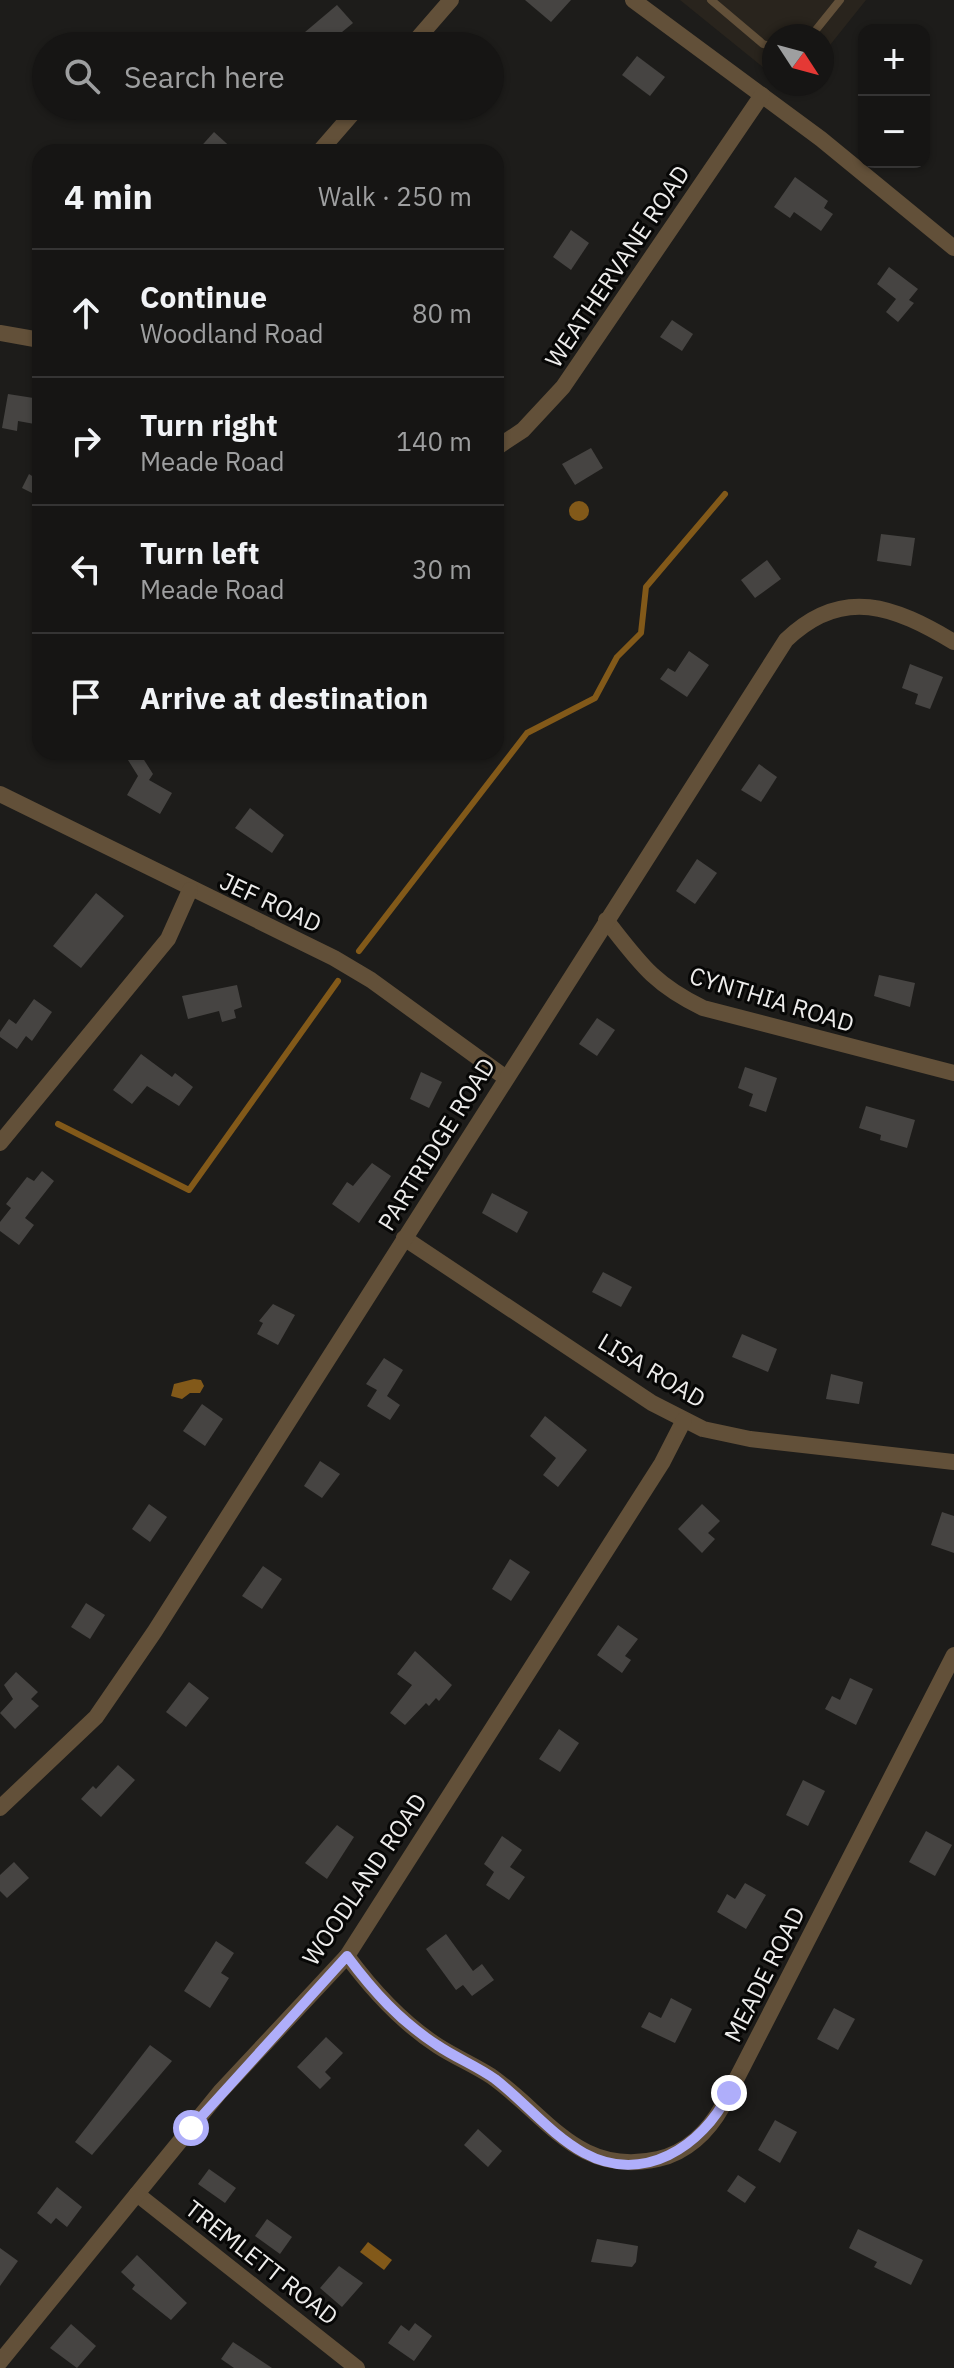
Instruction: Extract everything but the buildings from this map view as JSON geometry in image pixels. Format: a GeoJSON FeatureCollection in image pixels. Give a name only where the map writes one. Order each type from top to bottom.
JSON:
{"type":"FeatureCollection","features":[{"type":"Feature","properties":{"kind":"street"},"geometry":{"type":"LineString","coordinates":[[423,32],[451,0]]}},
{"type":"Feature","properties":{"kind":"street"},"geometry":{"type":"LineString","coordinates":[[633,0],[762,95]]}},
{"type":"Feature","properties":{"kind":"street","name":"WEATHERVANE ROAD"},"geometry":{"type":"LineString","coordinates":[[504,443],[523,430],[563,387],[762,95]]}},
{"type":"Feature","properties":{"kind":"street"},"geometry":{"type":"LineString","coordinates":[[763,96],[954,248]]}},
{"type":"Feature","properties":{"kind":"street"},"geometry":{"type":"LineString","coordinates":[[326,144],[347,120]]}},
{"type":"Feature","properties":{"kind":"street"},"geometry":{"type":"LineString","coordinates":[[0,333],[32,339]]}},
{"type":"Feature","properties":{"kind":"street","name":"PARTRIDGE ROAD"},"geometry":{"type":"LineString","coordinates":[[0,1808],[72,1742],[116,1689],[769,663],[797,630],[835,610],[870,606],[908,616],[954,642]]}},
{"type":"Feature","properties":{"kind":"street","name":"JEF ROAD"},"geometry":{"type":"LineString","coordinates":[[0,794],[190,890],[334,958],[371,980],[506,1078]]}},
{"type":"Feature","properties":{"kind":"street"},"geometry":{"type":"LineString","coordinates":[[0,1143],[168,939],[190,890]]}},
{"type":"Feature","properties":{"kind":"street","name":"CYNTHIA ROAD"},"geometry":{"type":"LineString","coordinates":[[606,920],[644,969],[669,992],[703,1008],[954,1073]]}},
{"type":"Feature","properties":{"kind":"street","name":"LISA ROAD"},"geometry":{"type":"LineString","coordinates":[[404,1238],[652,1403],[684,1420],[725,1435],[954,1462]]}},
{"type":"Feature","properties":{"kind":"street","name":"WOODLAND ROAD"},"geometry":{"type":"LineString","coordinates":[[0,2362],[220,2092],[347,1956],[662,1463],[684,1420]]}},
{"type":"Feature","properties":{"kind":"street","name":"MEADE ROAD"},"geometry":{"type":"LineString","coordinates":[[347,1956],[389,2008],[436,2044],[493,2078],[585,2154],[621,2163],[648,2161],[679,2151],[693,2143],[717,2116],[954,1655]]}},
{"type":"Feature","properties":{"kind":"street","name":"TREMLETT ROAD"},"geometry":{"type":"LineString","coordinates":[[137,2194],[357,2368]]}},
{"type":"Feature","properties":{"kind":"lane"},"geometry":{"type":"LineString","coordinates":[[711,0],[762,43]]}},
{"type":"Feature","properties":{"kind":"lane"},"geometry":{"type":"LineString","coordinates":[[821,24],[840,0]]}},
{"type":"Feature","properties":{"kind":"shaded area"},"geometry":{"type":"Polygon","coordinates":[[[680,0],[866,0],[834,40],[834,24],[762,24],[762,66],[680,0]]]}},
{"type":"Feature","properties":{"kind":"shaded area"},"geometry":{"type":"Polygon","coordinates":[[[579,501],[586,504],[589,511],[586,518],[579,521],[572,518],[569,511],[572,504],[579,501]]]}},
{"type":"Feature","properties":{"kind":"shaded area"},"geometry":{"type":"Polygon","coordinates":[[[201,1380],[204,1386],[200,1393],[190,1393],[182,1399],[171,1396],[174,1384],[201,1380]]]}},
{"type":"Feature","properties":{"kind":"shaded area"},"geometry":{"type":"Polygon","coordinates":[[[368,2242],[392,2260],[384,2270],[360,2252],[368,2242]]]}},
{"type":"Feature","properties":{"kind":"waterway"},"geometry":{"type":"LineString","coordinates":[[359,951],[527,733],[595,698],[617,657],[641,633],[646,587],[725,494]]}},
{"type":"Feature","properties":{"kind":"waterway"},"geometry":{"type":"LineString","coordinates":[[58,1124],[189,1190],[338,981]]}},
{"type":"Feature","properties":{"kind":"route"},"geometry":{"type":"LineString","coordinates":[[191,2128],[220,2092],[347,1956],[389,2008],[436,2044],[493,2078],[585,2154],[621,2163],[664,2158],[693,2143],[706,2131],[729,2093]]}}]}
